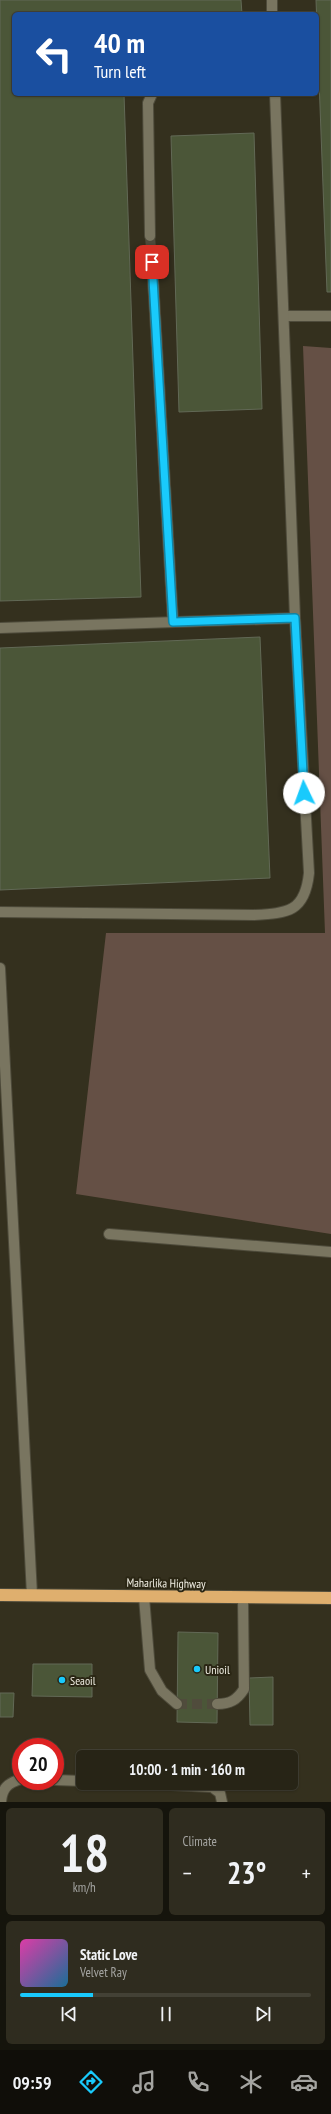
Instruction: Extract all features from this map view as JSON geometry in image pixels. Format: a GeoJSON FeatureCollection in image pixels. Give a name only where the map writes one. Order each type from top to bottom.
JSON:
{"type":"FeatureCollection","features":[{"type":"Feature","properties":{"kind":"highway","name":"Maharlika Highway"},"geometry":{"type":"LineString","coordinates":[[0,1595],[331,1598]]}},
{"type":"Feature","properties":{"kind":"street"},"geometry":{"type":"LineString","coordinates":[[272,0],[272,12]]}},
{"type":"Feature","properties":{"kind":"street"},"geometry":{"type":"LineString","coordinates":[[150,236],[148,103],[151,96]]}},
{"type":"Feature","properties":{"kind":"street"},"geometry":{"type":"LineString","coordinates":[[0,912],[254,915],[281,913],[298,905],[307,887],[309,873],[295,618],[275,96]]}},
{"type":"Feature","properties":{"kind":"street"},"geometry":{"type":"LineString","coordinates":[[152,262],[173,622]]}},
{"type":"Feature","properties":{"kind":"street"},"geometry":{"type":"LineString","coordinates":[[284,316],[331,316]]}},
{"type":"Feature","properties":{"kind":"street"},"geometry":{"type":"LineString","coordinates":[[0,628],[295,618]]}},
{"type":"Feature","properties":{"kind":"street"},"geometry":{"type":"LineString","coordinates":[[0,968],[3,1123],[32,1595]]}},
{"type":"Feature","properties":{"kind":"street"},"geometry":{"type":"LineString","coordinates":[[109,1234],[331,1252]]}},
{"type":"Feature","properties":{"kind":"street"},"geometry":{"type":"LineString","coordinates":[[144,1597],[150,1670],[162,1691],[177,1704]]}},
{"type":"Feature","properties":{"kind":"street"},"geometry":{"type":"LineString","coordinates":[[217,1704],[229,1704],[239,1697],[244,1689],[243,1598]]}},
{"type":"Feature","properties":{"kind":"street"},"geometry":{"type":"LineString","coordinates":[[64,1780],[76,1781]]}},
{"type":"Feature","properties":{"kind":"street"},"geometry":{"type":"LineString","coordinates":[[1,1802],[2,1792],[12,1782]]}},
{"type":"Feature","properties":{"kind":"street"},"geometry":{"type":"LineString","coordinates":[[216,1790],[220,1793],[222,1802]]}},
{"type":"Feature","properties":{"kind":"shaded area"},"geometry":{"type":"Polygon","coordinates":[[[303,346],[331,348],[331,1234],[76,1194],[106,933],[325,933],[303,346]]]}},
{"type":"Feature","properties":{"kind":"building"},"geometry":{"type":"Polygon","coordinates":[[[0,0],[241,0],[242,12],[12,12],[12,96],[124,96],[141,597],[0,601],[0,0]]]}},
{"type":"Feature","properties":{"kind":"building"},"geometry":{"type":"Polygon","coordinates":[[[316,0],[331,0],[331,292],[327,292],[319,80],[319,12],[316,12],[316,0]]]}},
{"type":"Feature","properties":{"kind":"building"},"geometry":{"type":"Polygon","coordinates":[[[254,133],[262,409],[179,412],[171,136],[254,133]]]}},
{"type":"Feature","properties":{"kind":"building"},"geometry":{"type":"Polygon","coordinates":[[[260,637],[270,878],[0,890],[0,648],[260,637]]]}},
{"type":"Feature","properties":{"kind":"building","name":"Unioil"},"geometry":{"type":"Polygon","coordinates":[[[178,1632],[218,1633],[217,1723],[177,1722],[178,1632]]]}},
{"type":"Feature","properties":{"kind":"building","name":"Seaoil"},"geometry":{"type":"Polygon","coordinates":[[[33,1664],[92,1664],[92,1697],[32,1696],[33,1664]]]}},
{"type":"Feature","properties":{"kind":"building"},"geometry":{"type":"Polygon","coordinates":[[[273,1677],[273,1725],[250,1725],[249,1678],[273,1677]]]}},
{"type":"Feature","properties":{"kind":"building"},"geometry":{"type":"Polygon","coordinates":[[[0,1693],[14,1693],[13,1717],[0,1717],[0,1693]]]}},
{"type":"Feature","properties":{"kind":"tunnel"},"geometry":{"type":"LineString","coordinates":[[150,236],[152,262]]}},
{"type":"Feature","properties":{"kind":"tunnel"},"geometry":{"type":"LineString","coordinates":[[177,1704],[217,1704]]}},
{"type":"Feature","properties":{"kind":"place","name":"Unioil"},"geometry":{"type":"Point","coordinates":[197,1669]}},
{"type":"Feature","properties":{"kind":"place","name":"Seaoil"},"geometry":{"type":"Point","coordinates":[62,1680]}},
{"type":"Feature","properties":{"kind":"route"},"geometry":{"type":"LineString","coordinates":[[152,262],[173,622],[295,618],[304,793]]}}]}
